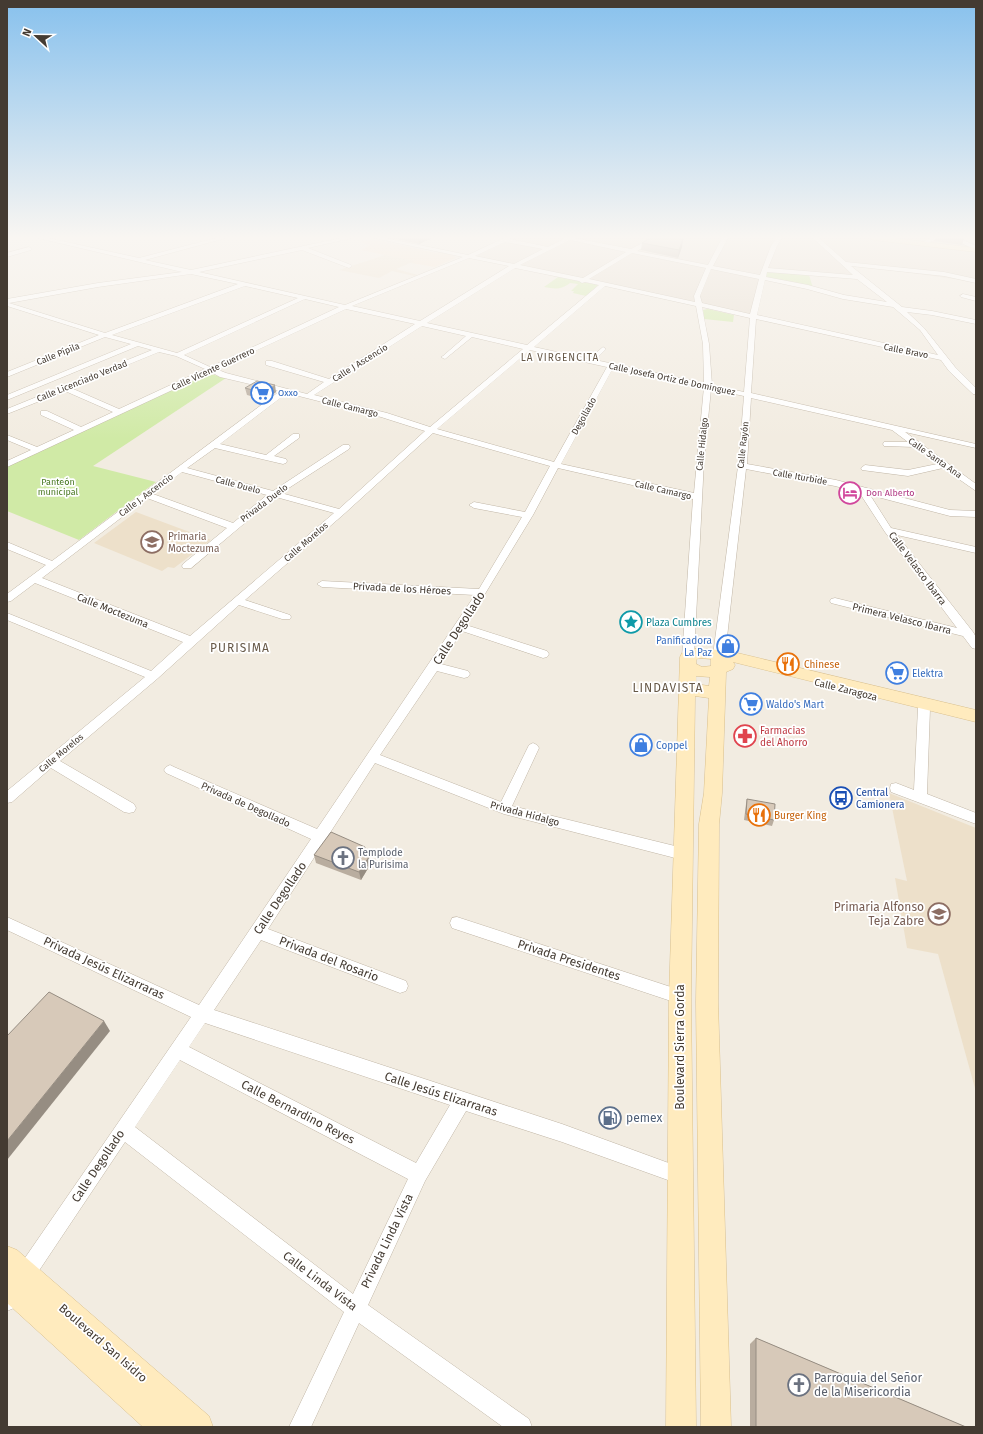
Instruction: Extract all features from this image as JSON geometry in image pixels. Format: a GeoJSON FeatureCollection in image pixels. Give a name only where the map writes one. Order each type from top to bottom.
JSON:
{"type":"FeatureCollection","features":[{"type":"Feature","properties":{"kind":"main road","name":"Calle Zaragoza"},"geometry":{"type":"LineString","coordinates":[[718,663],[737,658],[976,716]]}},
{"type":"Feature","properties":{"kind":"main road"},"geometry":{"type":"LineString","coordinates":[[688,662],[692,670],[702,673],[718,663]]}},
{"type":"Feature","properties":{"kind":"main road","name":"Boulevard Sierra Gorda"},"geometry":{"type":"LineString","coordinates":[[681,1427],[679,1175],[680,997],[688,662]]}},
{"type":"Feature","properties":{"kind":"main road","name":"Calle Zaragoza"},"geometry":{"type":"LineString","coordinates":[[718,663],[732,662],[976,721]]}},
{"type":"Feature","properties":{"kind":"main road"},"geometry":{"type":"LineString","coordinates":[[716,1427],[707,1002],[709,824],[713,793],[718,663]]}},
{"type":"Feature","properties":{"kind":"main road"},"geometry":{"type":"LineString","coordinates":[[688,689],[716,693]]}},
{"type":"Feature","properties":{"kind":"main road"},"geometry":{"type":"LineString","coordinates":[[684,822],[709,824]]}},
{"type":"Feature","properties":{"kind":"main road","name":"Boulevard San Isidro"},"geometry":{"type":"LineString","coordinates":[[12,1282],[166,1427]]}},
{"type":"Feature","properties":{"kind":"main road","name":"Boulevard San Isidro"},"geometry":{"type":"LineString","coordinates":[[12,1282],[198,1427]]}},
{"type":"Feature","properties":{"kind":"street","name":"Calle Camargo"},"geometry":{"type":"LineString","coordinates":[[13,305],[105,335],[178,355],[210,370],[285,391],[384,415],[431,430],[555,465],[698,498]]}},
{"type":"Feature","properties":{"kind":"street","name":"Calle Pípila"},"geometry":{"type":"LineString","coordinates":[[7,375],[105,335],[188,305]]}},
{"type":"Feature","properties":{"kind":"street"},"geometry":{"type":"LineString","coordinates":[[178,355],[288,305]]}},
{"type":"Feature","properties":{"kind":"street","name":"Calle Josefa Ortiz de Domínguez"},"geometry":{"type":"LineString","coordinates":[[342,305],[529,348],[708,386],[976,446]]}},
{"type":"Feature","properties":{"kind":"street","name":"Calle J Ascencio"},"geometry":{"type":"LineString","coordinates":[[308,396],[452,305]]}},
{"type":"Feature","properties":{"kind":"street","name":"Calle Morelos"},"geometry":{"type":"LineString","coordinates":[[7,798],[153,676],[190,641],[341,512],[431,430],[579,305]]}},
{"type":"Feature","properties":{"kind":"street","name":"Calle Bravo"},"geometry":{"type":"LineString","coordinates":[[699,305],[943,358]]}},
{"type":"Feature","properties":{"kind":"street","name":"Calle Hidalgo"},"geometry":{"type":"LineString","coordinates":[[688,662],[698,498],[708,386],[706,344],[699,305]]}},
{"type":"Feature","properties":{"kind":"street","name":"Calle Rayón"},"geometry":{"type":"LineString","coordinates":[[718,663],[742,462],[753,317],[756,305]]}},
{"type":"Feature","properties":{"kind":"street"},"geometry":{"type":"LineString","coordinates":[[894,305],[922,330],[952,370],[976,392]]}},
{"type":"Feature","properties":{"kind":"street","name":"Calle Vicente Guerrero"},"geometry":{"type":"LineString","coordinates":[[7,464],[347,306]]}},
{"type":"Feature","properties":{"kind":"street"},"geometry":{"type":"LineString","coordinates":[[900,309],[932,313],[976,322]]}},
{"type":"Feature","properties":{"kind":"street"},"geometry":{"type":"LineString","coordinates":[[445,357],[472,334]]}},
{"type":"Feature","properties":{"kind":"street"},"geometry":{"type":"LineString","coordinates":[[7,398],[137,344]]}},
{"type":"Feature","properties":{"kind":"street"},"geometry":{"type":"LineString","coordinates":[[590,361],[603,349]]}},
{"type":"Feature","properties":{"kind":"street","name":"Calle Licenciado Verdad"},"geometry":{"type":"LineString","coordinates":[[7,412],[158,350]]}},
{"type":"Feature","properties":{"kind":"street"},"geometry":{"type":"LineString","coordinates":[[269,363],[331,382]]}},
{"type":"Feature","properties":{"kind":"street","name":"Degollado"},"geometry":{"type":"LineString","coordinates":[[528,515],[612,366]]}},
{"type":"Feature","properties":{"kind":"street"},"geometry":{"type":"LineString","coordinates":[[64,388],[120,412]]}},
{"type":"Feature","properties":{"kind":"street","name":"Calle J. Ascencio"},"geometry":{"type":"LineString","coordinates":[[7,598],[31,582],[285,391]]}},
{"type":"Feature","properties":{"kind":"street"},"geometry":{"type":"LineString","coordinates":[[44,413],[82,430]]}},
{"type":"Feature","properties":{"kind":"street","name":"Calle Santa Ana"},"geometry":{"type":"LineString","coordinates":[[894,428],[916,445],[962,476],[976,488]]}},
{"type":"Feature","properties":{"kind":"street"},"geometry":{"type":"LineString","coordinates":[[268,457],[296,436]]}},
{"type":"Feature","properties":{"kind":"street"},"geometry":{"type":"LineString","coordinates":[[7,437],[38,450]]}},
{"type":"Feature","properties":{"kind":"street"},"geometry":{"type":"LineString","coordinates":[[888,444],[916,445]]}},
{"type":"Feature","properties":{"kind":"street"},"geometry":{"type":"LineString","coordinates":[[214,445],[283,461]]}},
{"type":"Feature","properties":{"kind":"street","name":"Privada Duelo"},"geometry":{"type":"LineString","coordinates":[[187,566],[274,494],[346,447]]}},
{"type":"Feature","properties":{"kind":"street"},"geometry":{"type":"LineString","coordinates":[[742,462],[820,474]]}},
{"type":"Feature","properties":{"kind":"street","name":"Calle Iturbide"},"geometry":{"type":"LineString","coordinates":[[742,462],[862,489],[950,513],[976,514]]}},
{"type":"Feature","properties":{"kind":"street"},"geometry":{"type":"LineString","coordinates":[[865,468],[908,473],[945,465]]}},
{"type":"Feature","properties":{"kind":"street","name":"Calle Duelo"},"geometry":{"type":"LineString","coordinates":[[181,469],[341,512]]}},
{"type":"Feature","properties":{"kind":"street"},"geometry":{"type":"LineString","coordinates":[[962,476],[976,480]]}},
{"type":"Feature","properties":{"kind":"street","name":"Calle Velasco Ibarra"},"geometry":{"type":"LineString","coordinates":[[862,489],[888,530],[976,645]]}},
{"type":"Feature","properties":{"kind":"street"},"geometry":{"type":"LineString","coordinates":[[146,495],[234,527]]}},
{"type":"Feature","properties":{"kind":"street"},"geometry":{"type":"LineString","coordinates":[[474,505],[528,515]]}},
{"type":"Feature","properties":{"kind":"street","name":"Calle Degollado"},"geometry":{"type":"LineString","coordinates":[[12,1282],[123,1129],[258,932],[482,592],[528,515]]}},
{"type":"Feature","properties":{"kind":"street"},"geometry":{"type":"LineString","coordinates":[[888,530],[976,550]]}},
{"type":"Feature","properties":{"kind":"street"},"geometry":{"type":"LineString","coordinates":[[7,545],[54,564]]}},
{"type":"Feature","properties":{"kind":"street"},"geometry":{"type":"LineString","coordinates":[[7,589],[31,582]]}},
{"type":"Feature","properties":{"kind":"street","name":"Calle Moctezuma"},"geometry":{"type":"LineString","coordinates":[[31,582],[190,641]]}},
{"type":"Feature","properties":{"kind":"street","name":"Privada de los Héroes"},"geometry":{"type":"LineString","coordinates":[[322,584],[482,592]]}},
{"type":"Feature","properties":{"kind":"street"},"geometry":{"type":"LineString","coordinates":[[238,601],[286,617]]}},
{"type":"Feature","properties":{"kind":"street","name":"Primera Velasco Ibarra"},"geometry":{"type":"LineString","coordinates":[[835,601],[969,634]]}},
{"type":"Feature","properties":{"kind":"street"},"geometry":{"type":"LineString","coordinates":[[7,616],[153,676]]}},
{"type":"Feature","properties":{"kind":"street"},"geometry":{"type":"LineString","coordinates":[[459,626],[543,654]]}},
{"type":"Feature","properties":{"kind":"street"},"geometry":{"type":"LineString","coordinates":[[434,666],[464,674]]}},
{"type":"Feature","properties":{"kind":"street"},"geometry":{"type":"LineString","coordinates":[[920,797],[924,708]]}},
{"type":"Feature","properties":{"kind":"street"},"geometry":{"type":"LineString","coordinates":[[504,809],[533,748]]}},
{"type":"Feature","properties":{"kind":"street","name":"Privada Hidalgo"},"geometry":{"type":"LineString","coordinates":[[372,757],[467,793],[504,809],[683,854]]}},
{"type":"Feature","properties":{"kind":"street"},"geometry":{"type":"LineString","coordinates":[[51,762],[129,808]]}},
{"type":"Feature","properties":{"kind":"street","name":"Privada de Degollado"},"geometry":{"type":"LineString","coordinates":[[170,770],[321,837]]}},
{"type":"Feature","properties":{"kind":"street"},"geometry":{"type":"LineString","coordinates":[[896,788],[976,819]]}},
{"type":"Feature","properties":{"kind":"street","name":"Privada Jesús Elizarraras"},"geometry":{"type":"LineString","coordinates":[[7,922],[202,1014]]}},
{"type":"Feature","properties":{"kind":"street","name":"Privada Presidentes"},"geometry":{"type":"LineString","coordinates":[[457,923],[680,997]]}},
{"type":"Feature","properties":{"kind":"street","name":"Privada del Rosario"},"geometry":{"type":"LineString","coordinates":[[258,932],[400,986]]}},
{"type":"Feature","properties":{"kind":"street","name":"Calle Jesús Elizarraras"},"geometry":{"type":"LineString","coordinates":[[202,1014],[562,1133],[679,1175]]}},
{"type":"Feature","properties":{"kind":"street","name":"Calle Bernardino Reyes"},"geometry":{"type":"LineString","coordinates":[[178,1050],[419,1175]]}},
{"type":"Feature","properties":{"kind":"street","name":"Privada Linda Vista"},"geometry":{"type":"LineString","coordinates":[[300,1427],[419,1175],[462,1101]]}},
{"type":"Feature","properties":{"kind":"street","name":"Calle Linda Vista"},"geometry":{"type":"LineString","coordinates":[[123,1129],[355,1308],[521,1427]]}},
{"type":"Feature","properties":{"kind":"shaded area"},"geometry":{"type":"Polygon","coordinates":[[[698,305],[757,305],[753,317],[698,305]]]}},
{"type":"Feature","properties":{"kind":"shaded area","name":"Primaria Moctezuma"},"geometry":{"type":"Polygon","coordinates":[[[136,512],[211,540],[174,568],[168,567],[162,571],[94,543],[136,512]]]}},
{"type":"Feature","properties":{"kind":"shaded area","name":"Primaria Alfonso Teja Zabre"},"geometry":{"type":"Polygon","coordinates":[[[889,793],[976,828],[976,1092],[938,954],[907,948],[895,878],[907,881],[889,793]]]}},
{"type":"Feature","properties":{"kind":"green space"},"geometry":{"type":"Polygon","coordinates":[[[708,309],[734,315],[733,322],[704,319],[703,310],[708,309]]]}},
{"type":"Feature","properties":{"kind":"green space","name":"Panteón municipal"},"geometry":{"type":"Polygon","coordinates":[[[207,373],[226,378],[93,466],[156,482],[79,540],[7,511],[7,467],[207,373]]]}},
{"type":"Feature","properties":{"kind":"building"},"geometry":{"type":"Polygon","coordinates":[[[257,381],[275,385],[264,393],[245,388],[257,381]]]}},
{"type":"Feature","properties":{"kind":"building"},"geometry":{"type":"Polygon","coordinates":[[[747,799],[775,804],[774,820],[746,814],[747,799]]]}},
{"type":"Feature","properties":{"kind":"building","name":"Templode la Purisima"},"geometry":{"type":"Polygon","coordinates":[[[331,832],[365,847],[363,852],[369,857],[359,872],[314,855],[331,832]]]}},
{"type":"Feature","properties":{"kind":"building"},"geometry":{"type":"Polygon","coordinates":[[[49,992],[104,1021],[7,1141],[7,1036],[49,992]]]}},
{"type":"Feature","properties":{"kind":"building","name":"Parroquia del Señor de la Misericordia"},"geometry":{"type":"Polygon","coordinates":[[[756,1338],[966,1427],[757,1427],[756,1338]]]}},
{"type":"Feature","properties":{"kind":"place","name":"Oxxo"},"geometry":{"type":"Point","coordinates":[262,393]}},
{"type":"Feature","properties":{"kind":"place","name":"Don Alberto"},"geometry":{"type":"Point","coordinates":[850,493]}},
{"type":"Feature","properties":{"kind":"place","name":"Primaria Moctezuma"},"geometry":{"type":"Point","coordinates":[152,542]}},
{"type":"Feature","properties":{"kind":"place","name":"Plaza Cumbres"},"geometry":{"type":"Point","coordinates":[631,622]}},
{"type":"Feature","properties":{"kind":"place","name":"Panificadora La Paz"},"geometry":{"type":"Point","coordinates":[728,646]}},
{"type":"Feature","properties":{"kind":"place","name":"Chinese"},"geometry":{"type":"Point","coordinates":[788,664]}},
{"type":"Feature","properties":{"kind":"place","name":"Elektra"},"geometry":{"type":"Point","coordinates":[897,673]}},
{"type":"Feature","properties":{"kind":"place","name":"Waldo's Mart"},"geometry":{"type":"Point","coordinates":[751,704]}},
{"type":"Feature","properties":{"kind":"place","name":"Farmacias del Ahorro"},"geometry":{"type":"Point","coordinates":[745,736]}},
{"type":"Feature","properties":{"kind":"place","name":"Coppel"},"geometry":{"type":"Point","coordinates":[641,745]}},
{"type":"Feature","properties":{"kind":"place","name":"Central Camionera"},"geometry":{"type":"Point","coordinates":[841,798]}},
{"type":"Feature","properties":{"kind":"place","name":"Burger King"},"geometry":{"type":"Point","coordinates":[759,815]}},
{"type":"Feature","properties":{"kind":"place","name":"Templode la Purisima"},"geometry":{"type":"Point","coordinates":[343,858]}},
{"type":"Feature","properties":{"kind":"place","name":"Primaria Alfonso Teja Zabre"},"geometry":{"type":"Point","coordinates":[939,914]}},
{"type":"Feature","properties":{"kind":"place","name":"pemex"},"geometry":{"type":"Point","coordinates":[610,1118]}},
{"type":"Feature","properties":{"kind":"place","name":"Parroquia del Señor de la Misericordia"},"geometry":{"type":"Point","coordinates":[799,1385]}},
{"type":"Feature","properties":{"kind":"district","name":"LA VIRGENCITA"},"geometry":{"type":"Point","coordinates":[560,357]}},
{"type":"Feature","properties":{"kind":"district","name":"PURISIMA"},"geometry":{"type":"Point","coordinates":[240,648]}},
{"type":"Feature","properties":{"kind":"district","name":"LINDAVISTA"},"geometry":{"type":"Point","coordinates":[668,688]}}]}
